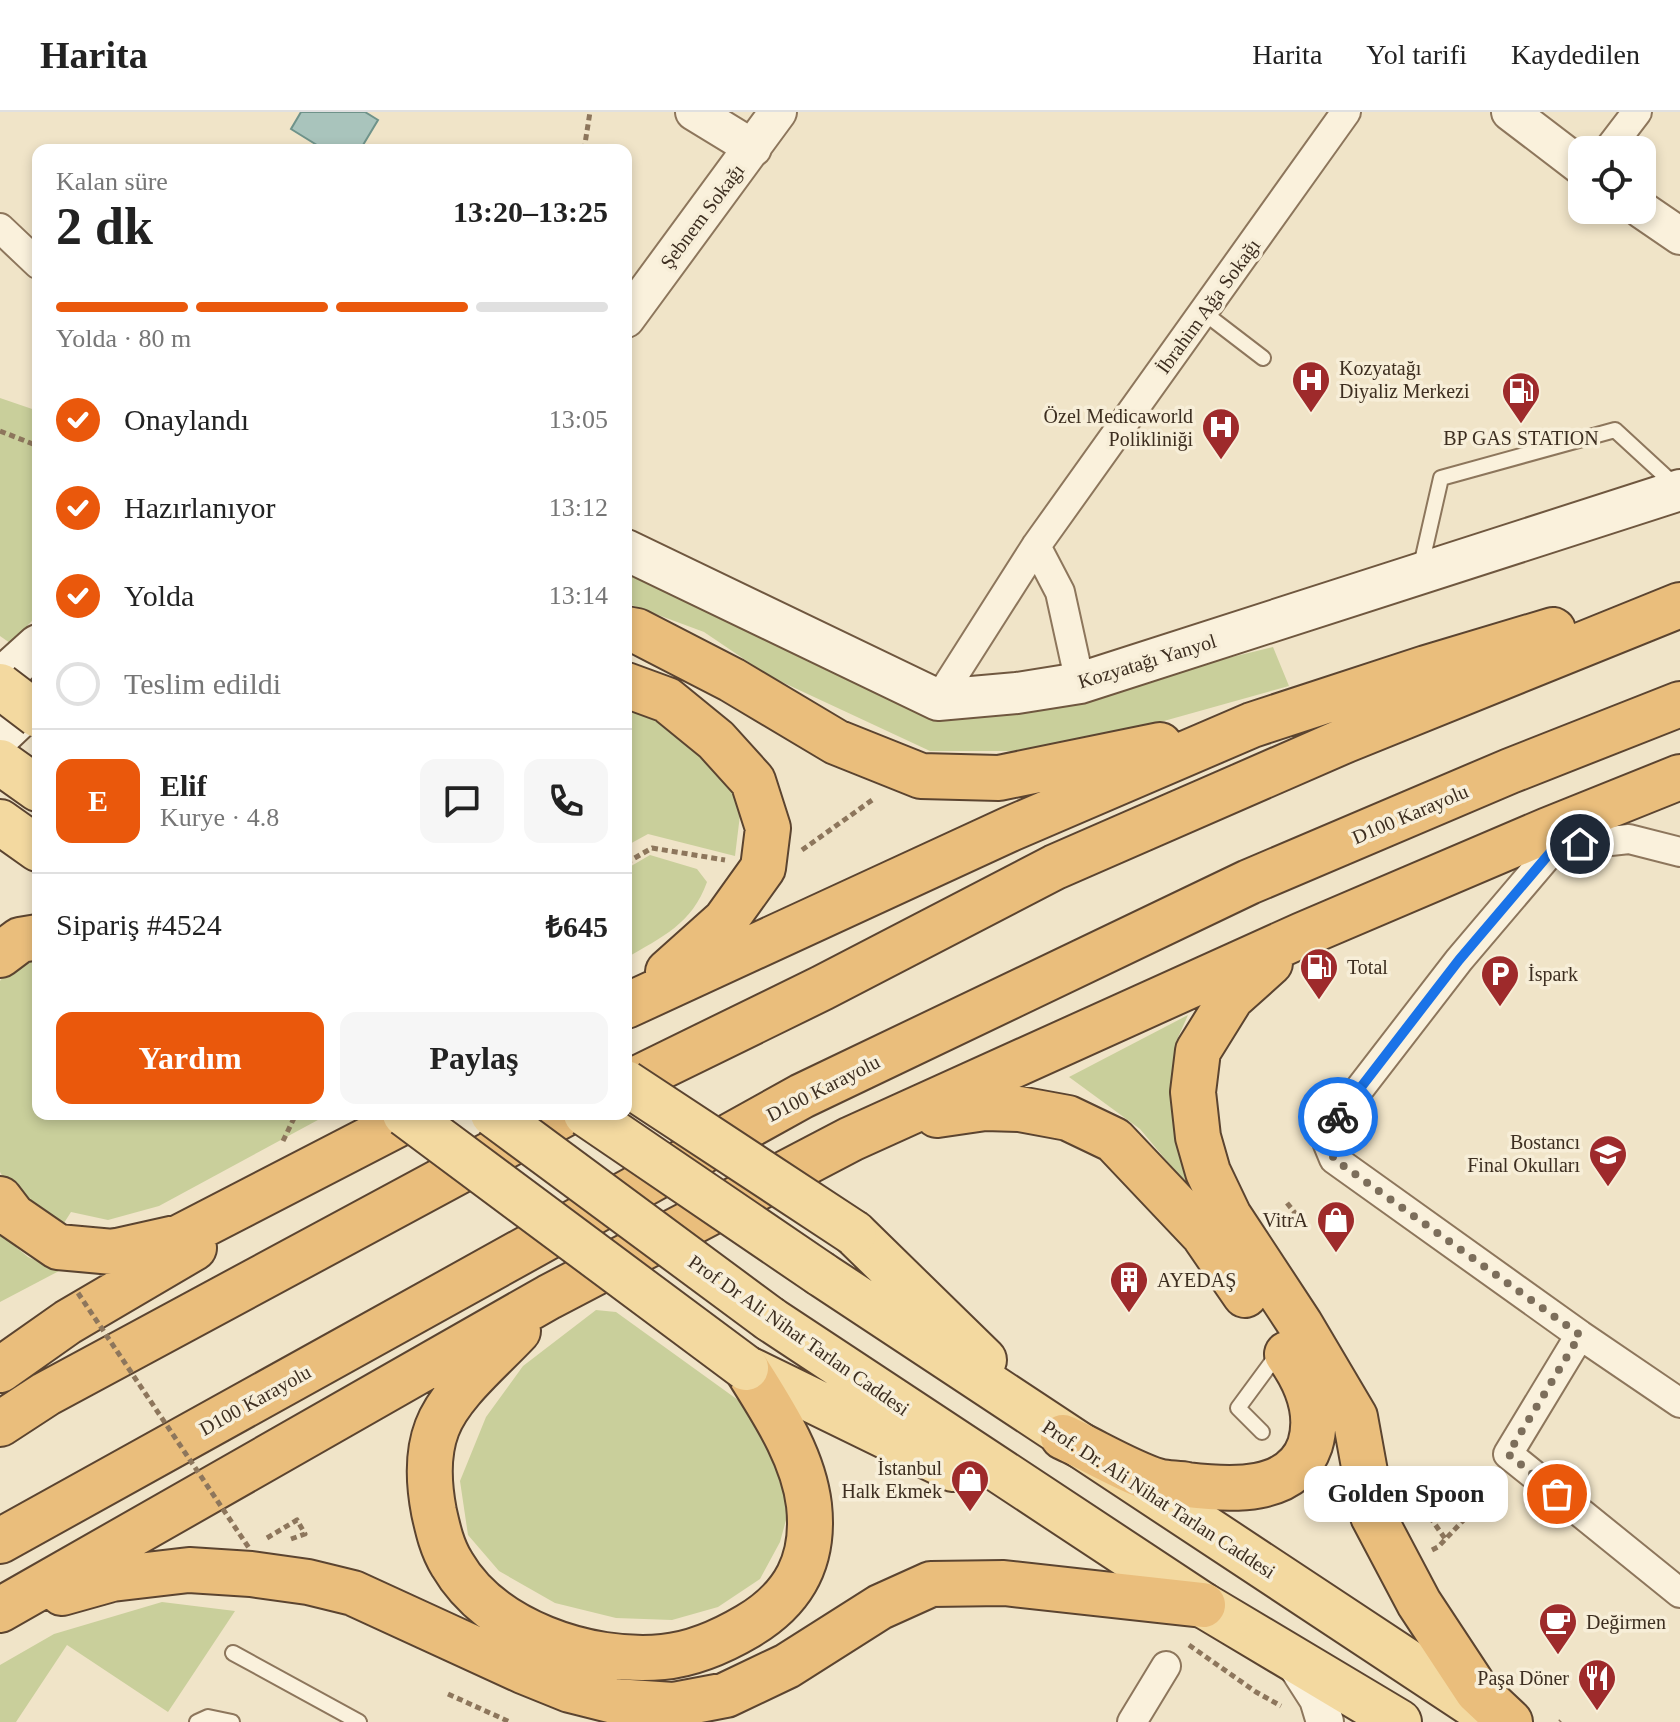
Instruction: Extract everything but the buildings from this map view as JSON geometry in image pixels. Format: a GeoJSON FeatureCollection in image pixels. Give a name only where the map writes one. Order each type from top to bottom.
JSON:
{"type":"FeatureCollection","features":[{"type":"Feature","properties":{"kind":"highway"},"geometry":{"type":"LineString","coordinates":[[632,1003],[1010,829],[1252,725],[1426,668],[1680,592]]}},
{"type":"Feature","properties":{"kind":"highway"},"geometry":{"type":"LineString","coordinates":[[632,1081],[822,988],[1055,867],[1346,740],[1680,605]]}},
{"type":"Feature","properties":{"kind":"highway"},"geometry":{"type":"LineString","coordinates":[[632,630],[732,680],[836,742],[921,776],[999,778],[1252,725]]}},
{"type":"Feature","properties":{"kind":"highway"},"geometry":{"type":"LineString","coordinates":[[632,687],[667,700],[716,740],[753,781],[768,828],[763,868],[725,921],[632,1002]]}},
{"type":"Feature","properties":{"kind":"highway","name":"D100 Karayolu"},"geometry":{"type":"LineString","coordinates":[[0,1541],[802,1096],[1249,882],[1510,771],[1680,704]]}},
{"type":"Feature","properties":{"kind":"highway"},"geometry":{"type":"LineString","coordinates":[[1510,771],[1680,725]]}},
{"type":"Feature","properties":{"kind":"highway"},"geometry":{"type":"LineString","coordinates":[[0,1610],[549,1297],[851,1139],[1302,935],[1552,838],[1678,779]]}},
{"type":"Feature","properties":{"kind":"highway"},"geometry":{"type":"LineString","coordinates":[[1302,935],[1231,998],[1198,1051],[1193,1092],[1198,1137],[1208,1172],[1229,1216],[1300,1324],[1355,1417],[1373,1516],[1419,1603],[1477,1691],[1510,1722]]}},
{"type":"Feature","properties":{"kind":"highway"},"geometry":{"type":"LineString","coordinates":[[0,955],[20,940],[32,938]]}},
{"type":"Feature","properties":{"kind":"highway"},"geometry":{"type":"LineString","coordinates":[[880,1128],[956,1111],[1019,1109],[1068,1118],[1114,1140],[1203,1234],[1300,1371],[1312,1403],[1314,1428],[1309,1448],[1299,1465],[1284,1477],[1241,1489],[1158,1481],[1063,1437]]}},
{"type":"Feature","properties":{"kind":"highway"},"geometry":{"type":"LineString","coordinates":[[0,1199],[13,1216],[58,1247],[113,1252],[180,1237],[406,1120]]}},
{"type":"Feature","properties":{"kind":"highway"},"geometry":{"type":"LineString","coordinates":[[0,1424],[46,1394],[554,1120]]}},
{"type":"Feature","properties":{"kind":"highway"},"geometry":{"type":"LineString","coordinates":[[0,1370],[68,1322],[221,1234],[369,1139]]}},
{"type":"Feature","properties":{"kind":"highway"},"geometry":{"type":"LineString","coordinates":[[549,1297],[452,1402],[436,1429],[431,1465],[430,1491],[437,1523],[452,1564],[485,1604],[534,1635],[598,1652],[663,1657],[712,1646],[754,1622],[786,1596],[804,1566],[809,1508],[806,1488],[776,1415],[746,1368]]}},
{"type":"Feature","properties":{"kind":"highway"},"geometry":{"type":"LineString","coordinates":[[0,1616],[112,1579],[189,1570],[251,1574],[308,1582],[353,1593],[397,1616],[570,1690],[614,1701],[673,1705],[726,1695],[787,1666],[880,1607],[931,1584],[1004,1583],[1192,1623]]}},
{"type":"Feature","properties":{"kind":"main road","name":"Kozyatağı Yanyol"},"geometry":{"type":"LineString","coordinates":[[938,700],[1017,693],[1080,683],[1680,490]]}},
{"type":"Feature","properties":{"kind":"main road"},"geometry":{"type":"LineString","coordinates":[[632,553],[938,700]]}},
{"type":"Feature","properties":{"kind":"main road"},"geometry":{"type":"LineString","coordinates":[[32,650],[0,678],[32,696]]}},
{"type":"Feature","properties":{"kind":"main road"},"geometry":{"type":"LineString","coordinates":[[0,686],[32,710]]}},
{"type":"Feature","properties":{"kind":"main road"},"geometry":{"type":"LineString","coordinates":[[0,736],[32,705]]}},
{"type":"Feature","properties":{"kind":"main road"},"geometry":{"type":"LineString","coordinates":[[0,822],[32,845]]}},
{"type":"Feature","properties":{"kind":"main road"},"geometry":{"type":"LineString","coordinates":[[632,1088],[854,1233],[1063,1437]]}},
{"type":"Feature","properties":{"kind":"main road"},"geometry":{"type":"LineString","coordinates":[[413,1120],[746,1368],[1111,1546],[1192,1623],[1292,1659],[1399,1722]]}},
{"type":"Feature","properties":{"kind":"main road","name":"Prof Dr Ali Nihat Tarlan Caddesi"},"geometry":{"type":"LineString","coordinates":[[501,1120],[770,1319],[1111,1546]]}},
{"type":"Feature","properties":{"kind":"main road","name":"Prof. Dr. Ali Nihat Tarlan Caddesi"},"geometry":{"type":"LineString","coordinates":[[595,1120],[1063,1437],[1499,1722]]}},
{"type":"Feature","properties":{"kind":"street"},"geometry":{"type":"LineString","coordinates":[[694,112],[753,148]]}},
{"type":"Feature","properties":{"kind":"street","name":"Şebnem Sokağı"},"geometry":{"type":"LineString","coordinates":[[632,311],[778,112]]}},
{"type":"Feature","properties":{"kind":"street","name":"İbrahim Ağa Sokağı"},"geometry":{"type":"LineString","coordinates":[[938,700],[1036,546],[1346,112]]}},
{"type":"Feature","properties":{"kind":"street"},"geometry":{"type":"LineString","coordinates":[[1510,112],[1568,156]]}},
{"type":"Feature","properties":{"kind":"street"},"geometry":{"type":"LineString","coordinates":[[1619,136],[1637,112]]}},
{"type":"Feature","properties":{"kind":"street"},"geometry":{"type":"LineString","coordinates":[[1656,220],[1680,236]]}},
{"type":"Feature","properties":{"kind":"street"},"geometry":{"type":"LineString","coordinates":[[0,228],[32,258]]}},
{"type":"Feature","properties":{"kind":"street"},"geometry":{"type":"LineString","coordinates":[[1036,546],[1060,592],[1080,683]]}},
{"type":"Feature","properties":{"kind":"street"},"geometry":{"type":"LineString","coordinates":[[1680,852],[1629,839],[1552,838],[1334,1122],[1327,1142],[1334,1159],[1680,1403]]}},
{"type":"Feature","properties":{"kind":"street"},"geometry":{"type":"LineString","coordinates":[[1580,1335],[1508,1454],[1680,1593]]}},
{"type":"Feature","properties":{"kind":"street"},"geometry":{"type":"LineString","coordinates":[[1292,1659],[1318,1699],[1325,1722]]}},
{"type":"Feature","properties":{"kind":"street"},"geometry":{"type":"LineString","coordinates":[[1132,1722],[1166,1666]]}},
{"type":"Feature","properties":{"kind":"lane"},"geometry":{"type":"LineString","coordinates":[[1203,312],[1263,358]]}},
{"type":"Feature","properties":{"kind":"lane"},"geometry":{"type":"LineString","coordinates":[[1419,575],[1441,478],[1615,430],[1680,490]]}},
{"type":"Feature","properties":{"kind":"lane"},"geometry":{"type":"LineString","coordinates":[[1262,1432],[1238,1408],[1283,1348]]}},
{"type":"Feature","properties":{"kind":"lane"},"geometry":{"type":"LineString","coordinates":[[233,1653],[359,1722]]}},
{"type":"Feature","properties":{"kind":"lane"},"geometry":{"type":"LineString","coordinates":[[197,1722],[208,1717],[232,1722]]}},
{"type":"Feature","properties":{"kind":"path"},"geometry":{"type":"LineString","coordinates":[[585,144],[590,112]]}},
{"type":"Feature","properties":{"kind":"path"},"geometry":{"type":"LineString","coordinates":[[0,431],[32,444]]}},
{"type":"Feature","properties":{"kind":"path"},"geometry":{"type":"LineString","coordinates":[[632,860],[652,848],[734,861]]}},
{"type":"Feature","properties":{"kind":"path"},"geometry":{"type":"LineString","coordinates":[[1287,1203],[1299,1218]]}},
{"type":"Feature","properties":{"kind":"path"},"geometry":{"type":"LineString","coordinates":[[78,1293],[249,1548],[297,1520]]}},
{"type":"Feature","properties":{"kind":"path"},"geometry":{"type":"LineString","coordinates":[[1400,1567],[1446,1540],[1476,1507],[1508,1454]]}},
{"type":"Feature","properties":{"kind":"path"},"geometry":{"type":"LineString","coordinates":[[1406,1482],[1446,1540]]}},
{"type":"Feature","properties":{"kind":"path"},"geometry":{"type":"LineString","coordinates":[[1192,1623],[1256,1692],[1284,1707]]}},
{"type":"Feature","properties":{"kind":"path"},"geometry":{"type":"LineString","coordinates":[[448,1694],[510,1722]]}},
{"type":"Feature","properties":{"kind":"green space"},"geometry":{"type":"Polygon","coordinates":[[[0,398],[32,409],[32,621],[10,643],[0,636],[0,398]]]}},
{"type":"Feature","properties":{"kind":"green space"},"geometry":{"type":"Polygon","coordinates":[[[632,570],[939,715],[1109,687],[1273,647],[1289,686],[1121,733],[1011,751],[930,751],[769,676],[704,632],[632,605],[632,570]]]}},
{"type":"Feature","properties":{"kind":"green space"},"geometry":{"type":"Polygon","coordinates":[[[632,710],[648,714],[683,737],[732,787],[740,815],[735,856],[648,834],[632,843],[632,710]]]}},
{"type":"Feature","properties":{"kind":"green space"},"geometry":{"type":"Polygon","coordinates":[[[650,855],[697,869],[707,882],[684,919],[632,954],[632,866],[650,855]]]}},
{"type":"Feature","properties":{"kind":"green space"},"geometry":{"type":"Polygon","coordinates":[[[32,960],[32,1120],[318,1120],[159,1206],[108,1220],[71,1212],[64,1223],[17,1201],[0,1172],[0,981],[7,971],[32,960]]]}},
{"type":"Feature","properties":{"kind":"green space"},"geometry":{"type":"Polygon","coordinates":[[[1188,1015],[1176,1042],[1174,1082],[1202,1203],[1140,1129],[1069,1077],[1188,1015]]]}},
{"type":"Feature","properties":{"kind":"green space"},"geometry":{"type":"Polygon","coordinates":[[[0,1234],[28,1257],[59,1271],[0,1302],[0,1234]]]}},
{"type":"Feature","properties":{"kind":"green space"},"geometry":{"type":"Polygon","coordinates":[[[596,1310],[616,1312],[738,1400],[761,1429],[782,1467],[789,1509],[780,1542],[760,1579],[718,1607],[672,1620],[616,1618],[555,1603],[499,1571],[468,1535],[460,1481],[486,1417],[523,1366],[596,1310]]]}},
{"type":"Feature","properties":{"kind":"green space"},"geometry":{"type":"Polygon","coordinates":[[[162,1602],[235,1611],[168,1712],[67,1645],[16,1722],[0,1722],[0,1665],[54,1634],[162,1602]]]}},
{"type":"Feature","properties":{"kind":"water"},"geometry":{"type":"Polygon","coordinates":[[[301,112],[365,112],[378,120],[364,144],[315,144],[291,129],[301,112]]]}},
{"type":"Feature","properties":{"kind":"way so far"},"geometry":{"type":"LineString","coordinates":[[1338,1117],[1327,1142],[1334,1159],[1580,1335],[1508,1454],[1557,1494]]}},
{"type":"Feature","properties":{"kind":"place","name":"Kozyatağı Diyaliz Merkezi"},"geometry":{"type":"Point","coordinates":[1311,414]}},
{"type":"Feature","properties":{"kind":"place","name":"BP GAS STATION"},"geometry":{"type":"Point","coordinates":[1521,425]}},
{"type":"Feature","properties":{"kind":"place","name":"Özel Medicaworld Polikliniği"},"geometry":{"type":"Point","coordinates":[1221,461]}},
{"type":"Feature","properties":{"kind":"place","name":"Total"},"geometry":{"type":"Point","coordinates":[1319,1001]}},
{"type":"Feature","properties":{"kind":"place","name":"İspark"},"geometry":{"type":"Point","coordinates":[1500,1008]}},
{"type":"Feature","properties":{"kind":"place","name":"Bostancı Final Okulları"},"geometry":{"type":"Point","coordinates":[1608,1188]}},
{"type":"Feature","properties":{"kind":"place","name":"VitrA"},"geometry":{"type":"Point","coordinates":[1336,1254]}},
{"type":"Feature","properties":{"kind":"place","name":"AYEDAŞ"},"geometry":{"type":"Point","coordinates":[1129,1314]}},
{"type":"Feature","properties":{"kind":"place","name":"Golden Spoon"},"geometry":{"type":"Point","coordinates":[1557,1494]}},
{"type":"Feature","properties":{"kind":"place","name":"İstanbul Halk Ekmek"},"geometry":{"type":"Point","coordinates":[970,1513]}},
{"type":"Feature","properties":{"kind":"place","name":"Değirmen"},"geometry":{"type":"Point","coordinates":[1558,1656]}},
{"type":"Feature","properties":{"kind":"place","name":"Paşa Döner"},"geometry":{"type":"Point","coordinates":[1597,1712]}},
{"type":"Feature","properties":{"kind":"route"},"geometry":{"type":"LineString","coordinates":[[1338,1117],[1459,960],[1555,847],[1580,844]]}}]}
